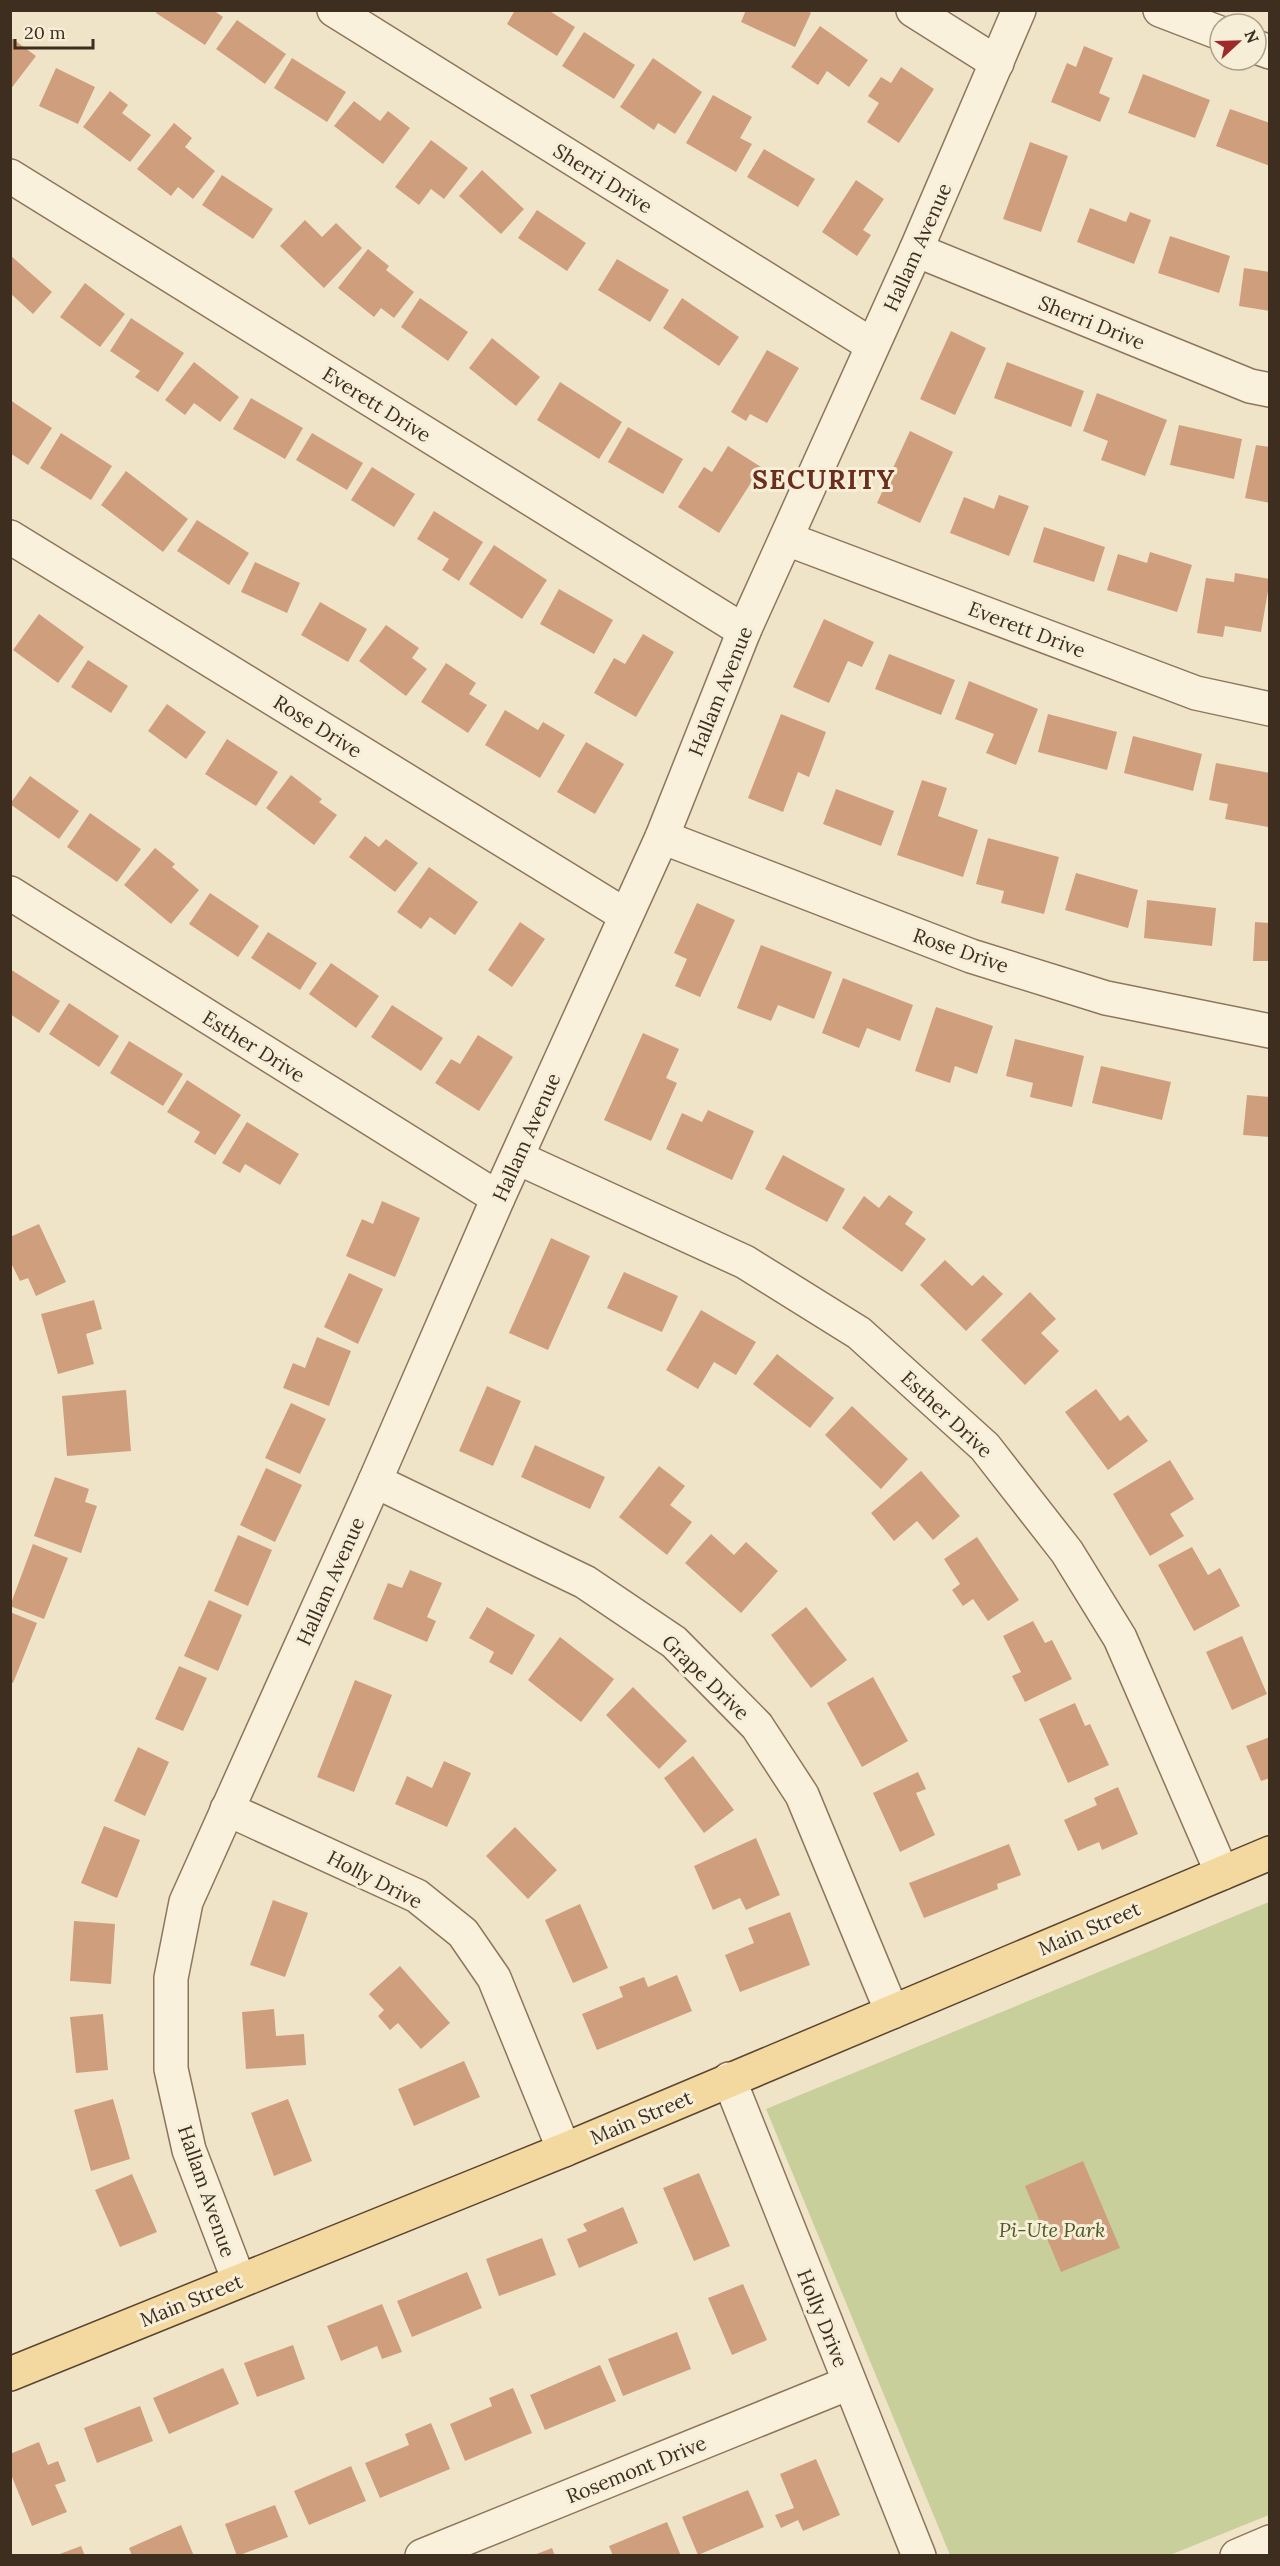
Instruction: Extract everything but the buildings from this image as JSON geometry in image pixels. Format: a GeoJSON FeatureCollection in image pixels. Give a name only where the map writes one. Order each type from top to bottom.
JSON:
{"type":"FeatureCollection","features":[{"type":"Feature","properties":{"kind":"main road","name":"Main Street"},"geometry":{"type":"LineString","coordinates":[[10,2374],[564,2150],[1269,1853]]}},
{"type":"Feature","properties":{"kind":"street","name":"Sherri Drive"},"geometry":{"type":"LineString","coordinates":[[334,10],[872,345]]}},
{"type":"Feature","properties":{"kind":"street"},"geometry":{"type":"LineString","coordinates":[[913,10],[997,63]]}},
{"type":"Feature","properties":{"kind":"street","name":"Hallam Avenue"},"geometry":{"type":"LineString","coordinates":[[239,2281],[189,2150],[171,2069],[171,1978],[186,1902],[375,1481],[498,1198],[662,837],[744,631],[788,539],[916,250],[1019,10]]}},
{"type":"Feature","properties":{"kind":"street"},"geometry":{"type":"LineString","coordinates":[[1160,10],[1208,28]]}},
{"type":"Feature","properties":{"kind":"street","name":"Everett Drive"},"geometry":{"type":"LineString","coordinates":[[10,176],[744,631]]}},
{"type":"Feature","properties":{"kind":"street","name":"Sherri Drive"},"geometry":{"type":"LineString","coordinates":[[916,250],[1250,386],[1269,390]]}},
{"type":"Feature","properties":{"kind":"street","name":"Rose Drive"},"geometry":{"type":"LineString","coordinates":[[10,537],[625,915]]}},
{"type":"Feature","properties":{"kind":"street","name":"Everett Drive"},"geometry":{"type":"LineString","coordinates":[[788,539],[1196,693],[1269,709]]}},
{"type":"Feature","properties":{"kind":"street","name":"Rose Drive"},"geometry":{"type":"LineString","coordinates":[[662,837],[971,956],[1106,998],[1269,1031]]}},
{"type":"Feature","properties":{"kind":"street","name":"Esther Drive"},"geometry":{"type":"LineString","coordinates":[[10,893],[498,1198]]}},
{"type":"Feature","properties":{"kind":"street","name":"Esther Drive"},"geometry":{"type":"LineString","coordinates":[[518,1158],[745,1262],[859,1333],[985,1447],[1067,1552],[1120,1638],[1222,1873]]}},
{"type":"Feature","properties":{"kind":"street","name":"Grape Drive"},"geometry":{"type":"LineString","coordinates":[[375,1481],[585,1582],[674,1642],[757,1726],[802,1795],[892,2012]]}},
{"type":"Feature","properties":{"kind":"street","name":"Holly Drive"},"geometry":{"type":"LineString","coordinates":[[227,1809],[417,1896],[463,1933],[494,1978],[564,2150]]}},
{"type":"Feature","properties":{"kind":"street","name":"Holly Drive"},"geometry":{"type":"LineString","coordinates":[[729,2079],[919,2556]]}},
{"type":"Feature","properties":{"kind":"street","name":"Rosemont Drive"},"geometry":{"type":"LineString","coordinates":[[422,2556],[849,2383]]}},
{"type":"Feature","properties":{"kind":"street"},"geometry":{"type":"LineString","coordinates":[[1237,2556],[1269,2542]]}},
{"type":"Feature","properties":{"kind":"green space","name":"Pi-Ute Park"},"geometry":{"type":"Polygon","coordinates":[[[1269,1902],[1269,2515],[1170,2555],[950,2555],[766,2109],[1269,1902]]]}},
{"type":"Feature","properties":{"kind":"district","name":"SECURITY"},"geometry":{"type":"Point","coordinates":[824,479]}}]}
